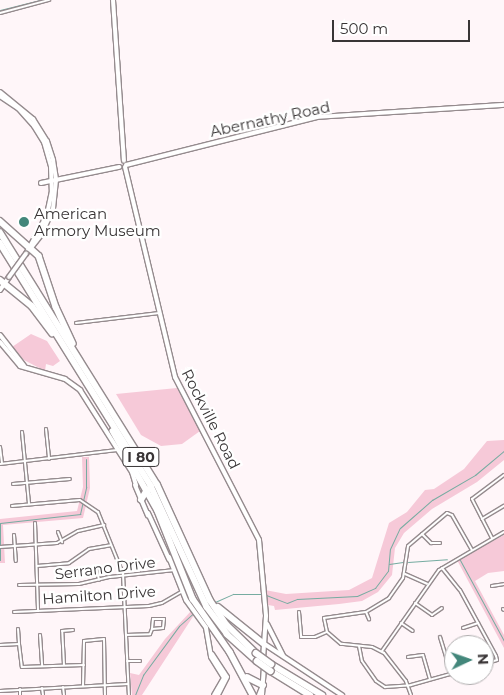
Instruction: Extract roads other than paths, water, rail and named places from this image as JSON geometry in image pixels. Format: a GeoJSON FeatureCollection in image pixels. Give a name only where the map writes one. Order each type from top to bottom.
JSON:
{"type":"FeatureCollection","features":[{"type":"Feature","properties":{"kind":"highway"},"geometry":{"type":"LineString","coordinates":[[0,221],[30,248],[44,267],[56,308],[78,356]]}},
{"type":"Feature","properties":{"kind":"highway","name":"I 80"},"geometry":{"type":"LineString","coordinates":[[0,232],[157,484],[210,603],[256,653],[322,695]]}},
{"type":"Feature","properties":{"kind":"highway","name":"I 80"},"geometry":{"type":"LineString","coordinates":[[0,243],[156,496],[227,634],[257,661],[310,695]]}},
{"type":"Feature","properties":{"kind":"highway"},"geometry":{"type":"LineString","coordinates":[[2,282],[32,306],[66,350]]}},
{"type":"Feature","properties":{"kind":"highway"},"geometry":{"type":"LineString","coordinates":[[94,394],[154,502],[194,606],[245,675],[253,695]]}},
{"type":"Feature","properties":{"kind":"highway"},"geometry":{"type":"LineString","coordinates":[[141,500],[147,493],[146,488]]}},
{"type":"Feature","properties":{"kind":"highway"},"geometry":{"type":"LineString","coordinates":[[141,500],[154,502]]}},
{"type":"Feature","properties":{"kind":"highway"},"geometry":{"type":"LineString","coordinates":[[164,526],[196,594],[263,643]]}},
{"type":"Feature","properties":{"kind":"highway"},"geometry":{"type":"LineString","coordinates":[[245,675],[263,685]]}},
{"type":"Feature","properties":{"kind":"main road"},"geometry":{"type":"LineString","coordinates":[[114,0],[122,164]]}},
{"type":"Feature","properties":{"kind":"main road"},"geometry":{"type":"LineString","coordinates":[[0,92],[20,105],[40,129],[51,154],[54,181],[47,215],[36,239],[9,277],[2,282],[0,290]]}},
{"type":"Feature","properties":{"kind":"main road"},"geometry":{"type":"LineString","coordinates":[[0,96],[18,108],[37,131],[48,155],[54,181]]}},
{"type":"Feature","properties":{"kind":"main road","name":"Abernathy Road"},"geometry":{"type":"LineString","coordinates":[[41,184],[317,117],[504,105]]}},
{"type":"Feature","properties":{"kind":"main road","name":"Rockville Road"},"geometry":{"type":"LineString","coordinates":[[122,164],[178,384],[258,534],[266,618],[261,695]]}},
{"type":"Feature","properties":{"kind":"main road"},"geometry":{"type":"LineString","coordinates":[[0,336],[24,366]]}},
{"type":"Feature","properties":{"kind":"main road"},"geometry":{"type":"LineString","coordinates":[[0,342],[12,358],[24,366],[65,379],[75,385],[119,449],[186,598],[194,606]]}},
{"type":"Feature","properties":{"kind":"main road"},"geometry":{"type":"LineString","coordinates":[[199,612],[206,628],[212,654],[226,679],[216,695]]}},
{"type":"Feature","properties":{"kind":"main road"},"geometry":{"type":"LineString","coordinates":[[266,618],[269,633],[284,657]]}},
{"type":"Feature","properties":{"kind":"main road"},"geometry":{"type":"LineString","coordinates":[[263,643],[342,695]]}},
{"type":"Feature","properties":{"kind":"street"},"geometry":{"type":"LineString","coordinates":[[0,12],[49,0]]}},
{"type":"Feature","properties":{"kind":"street"},"geometry":{"type":"LineString","coordinates":[[76,323],[159,313]]}},
{"type":"Feature","properties":{"kind":"street"},"geometry":{"type":"LineString","coordinates":[[46,429],[49,459]]}},
{"type":"Feature","properties":{"kind":"street"},"geometry":{"type":"LineString","coordinates":[[22,432],[29,504]]}},
{"type":"Feature","properties":{"kind":"street"},"geometry":{"type":"LineString","coordinates":[[0,448],[1,463],[110,453],[119,449]]}},
{"type":"Feature","properties":{"kind":"street"},"geometry":{"type":"LineString","coordinates":[[492,538],[472,499],[504,475]]}},
{"type":"Feature","properties":{"kind":"street"},"geometry":{"type":"LineString","coordinates":[[13,484],[70,479]]}},
{"type":"Feature","properties":{"kind":"street"},"geometry":{"type":"LineString","coordinates":[[12,506],[80,500],[87,502],[98,512],[123,576],[129,695]]}},
{"type":"Feature","properties":{"kind":"street"},"geometry":{"type":"LineString","coordinates":[[482,518],[504,506]]}},
{"type":"Feature","properties":{"kind":"street"},"geometry":{"type":"LineString","coordinates":[[411,695],[408,685],[382,651],[341,644],[327,632],[324,618],[366,612],[389,598],[404,574],[406,550],[422,534],[450,512],[472,550]]}},
{"type":"Feature","properties":{"kind":"street"},"geometry":{"type":"LineString","coordinates":[[35,523],[38,611]]}},
{"type":"Feature","properties":{"kind":"street"},"geometry":{"type":"LineString","coordinates":[[0,547],[62,542],[78,531],[104,525]]}},
{"type":"Feature","properties":{"kind":"street"},"geometry":{"type":"LineString","coordinates":[[58,532],[62,542]]}},
{"type":"Feature","properties":{"kind":"street"},"geometry":{"type":"LineString","coordinates":[[382,651],[414,603],[442,568],[504,532]]}},
{"type":"Feature","properties":{"kind":"street"},"geometry":{"type":"LineString","coordinates":[[422,534],[431,543],[440,543]]}},
{"type":"Feature","properties":{"kind":"street"},"geometry":{"type":"LineString","coordinates":[[14,535],[16,561]]}},
{"type":"Feature","properties":{"kind":"street"},"geometry":{"type":"LineString","coordinates":[[37,566],[69,563],[89,549],[111,545]]}},
{"type":"Feature","properties":{"kind":"street"},"geometry":{"type":"LineString","coordinates":[[442,568],[460,590],[484,635]]}},
{"type":"Feature","properties":{"kind":"street","name":"Serrano Drive"},"geometry":{"type":"LineString","coordinates":[[19,585],[79,584],[123,576],[175,570]]}},
{"type":"Feature","properties":{"kind":"street"},"geometry":{"type":"LineString","coordinates":[[97,571],[100,580]]}},
{"type":"Feature","properties":{"kind":"street"},"geometry":{"type":"LineString","coordinates":[[404,574],[428,584]]}},
{"type":"Feature","properties":{"kind":"street"},"geometry":{"type":"LineString","coordinates":[[492,586],[504,584]]}},
{"type":"Feature","properties":{"kind":"street","name":"Hamilton Drive"},"geometry":{"type":"LineString","coordinates":[[14,612],[159,604],[183,591]]}},
{"type":"Feature","properties":{"kind":"street"},"geometry":{"type":"LineString","coordinates":[[414,603],[432,615],[442,608]]}},
{"type":"Feature","properties":{"kind":"street"},"geometry":{"type":"LineString","coordinates":[[299,612],[301,637],[327,632]]}},
{"type":"Feature","properties":{"kind":"street"},"geometry":{"type":"LineString","coordinates":[[366,612],[369,619]]}},
{"type":"Feature","properties":{"kind":"street"},"geometry":{"type":"LineString","coordinates":[[126,635],[150,634],[153,619],[164,619],[165,628],[152,629]]}},
{"type":"Feature","properties":{"kind":"street"},"geometry":{"type":"LineString","coordinates":[[401,622],[413,631]]}},
{"type":"Feature","properties":{"kind":"street"},"geometry":{"type":"LineString","coordinates":[[463,628],[478,623]]}},
{"type":"Feature","properties":{"kind":"street"},"geometry":{"type":"LineString","coordinates":[[18,629],[20,666],[84,665]]}},
{"type":"Feature","properties":{"kind":"street"},"geometry":{"type":"LineString","coordinates":[[64,665],[62,631],[73,630]]}},
{"type":"Feature","properties":{"kind":"street"},"geometry":{"type":"LineString","coordinates":[[40,635],[42,666]]}},
{"type":"Feature","properties":{"kind":"street"},"geometry":{"type":"LineString","coordinates":[[440,637],[444,648]]}},
{"type":"Feature","properties":{"kind":"street"},"geometry":{"type":"LineString","coordinates":[[83,686],[84,641],[104,639],[105,695]]}},
{"type":"Feature","properties":{"kind":"street"},"geometry":{"type":"LineString","coordinates":[[0,645],[19,644]]}},
{"type":"Feature","properties":{"kind":"street"},"geometry":{"type":"LineString","coordinates":[[359,646],[362,661],[380,685],[390,688],[444,675]]}},
{"type":"Feature","properties":{"kind":"street"},"geometry":{"type":"LineString","coordinates":[[408,657],[423,655],[430,679]]}},
{"type":"Feature","properties":{"kind":"street"},"geometry":{"type":"LineString","coordinates":[[127,661],[140,660]]}},
{"type":"Feature","properties":{"kind":"street"},"geometry":{"type":"LineString","coordinates":[[0,691],[128,684]]}},
{"type":"Feature","properties":{"kind":"street"},"geometry":{"type":"LineString","coordinates":[[63,687],[64,695]]}},
{"type":"Feature","properties":{"kind":"street"},"geometry":{"type":"LineString","coordinates":[[42,688],[43,695]]}},
{"type":"Feature","properties":{"kind":"street"},"geometry":{"type":"LineString","coordinates":[[20,690],[20,695]]}},
{"type":"Feature","properties":{"kind":"waterway"},"geometry":{"type":"LineString","coordinates":[[0,10],[40,0]]}},
{"type":"Feature","properties":{"kind":"waterway"},"geometry":{"type":"LineString","coordinates":[[266,595],[287,603],[297,599],[357,596],[375,588],[388,571],[390,549],[400,528],[432,500],[475,475],[504,451]]}},
{"type":"Feature","properties":{"kind":"waterway"},"geometry":{"type":"LineString","coordinates":[[0,560],[0,523],[80,514],[86,487],[86,459]]}},
{"type":"Feature","properties":{"kind":"waterway"},"geometry":{"type":"LineString","coordinates":[[408,562],[447,559]]}},
{"type":"Feature","properties":{"kind":"waterway"},"geometry":{"type":"LineString","coordinates":[[460,560],[504,641]]}},
{"type":"Feature","properties":{"kind":"waterway"},"geometry":{"type":"LineString","coordinates":[[389,564],[403,562]]}},
{"type":"Feature","properties":{"kind":"waterway"},"geometry":{"type":"LineString","coordinates":[[215,602],[233,594],[262,594]]}},
{"type":"Feature","properties":{"kind":"waterway"},"geometry":{"type":"LineString","coordinates":[[135,695],[143,675],[179,626],[198,609]]}},
{"type":"Feature","properties":{"kind":"place","name":"American Armory Museum"},"geometry":{"type":"Point","coordinates":[24,222]}}]}
